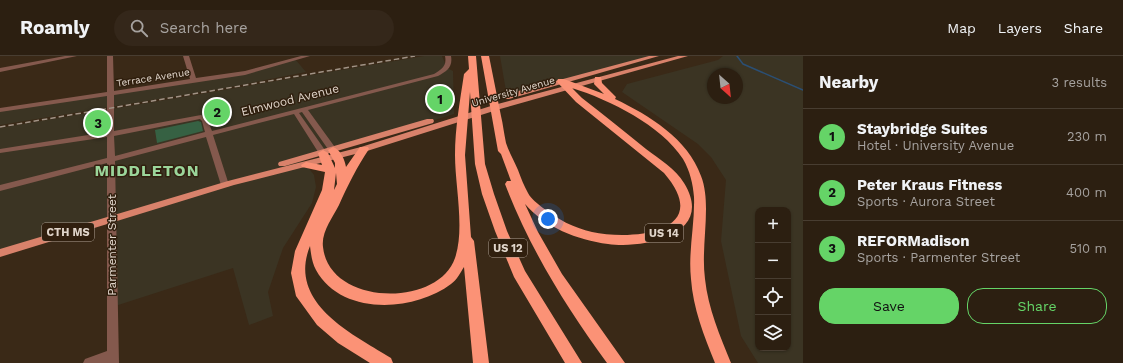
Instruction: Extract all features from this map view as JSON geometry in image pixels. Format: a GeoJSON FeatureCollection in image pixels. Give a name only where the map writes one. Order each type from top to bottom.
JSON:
{"type":"FeatureCollection","features":[{"type":"Feature","properties":{"kind":"highway","name":"US 12"},"geometry":{"type":"LineString","coordinates":[[472,56],[480,164],[488,194],[501,231],[519,273],[574,363]]}},
{"type":"Feature","properties":{"kind":"highway","name":"US 12"},"geometry":{"type":"LineString","coordinates":[[485,56],[509,180],[514,194],[551,270],[617,363]]}},
{"type":"Feature","properties":{"kind":"highway"},"geometry":{"type":"LineString","coordinates":[[364,149],[356,158],[342,183],[318,234],[316,245],[317,253],[322,266],[336,283],[354,294],[364,297],[389,300],[403,299],[428,292],[444,282],[455,272],[461,260],[464,248],[460,155],[461,125],[468,74],[473,69]]}},
{"type":"Feature","properties":{"kind":"highway"},"geometry":{"type":"LineString","coordinates":[[598,79],[598,84],[620,104],[664,133],[683,152],[693,168],[699,194],[697,268],[699,287],[711,335],[722,363]]}},
{"type":"Feature","properties":{"kind":"highway"},"geometry":{"type":"LineString","coordinates":[[568,85],[620,104]]}},
{"type":"Feature","properties":{"kind":"highway","name":"US 14"},"geometry":{"type":"LineString","coordinates":[[502,144],[523,195],[542,213],[570,229],[584,235],[628,241],[640,240],[661,234],[678,224],[684,218],[687,201],[680,183],[568,85]]}},
{"type":"Feature","properties":{"kind":"highway"},"geometry":{"type":"LineString","coordinates":[[330,158],[342,170],[342,183]]}},
{"type":"Feature","properties":{"kind":"highway"},"geometry":{"type":"LineString","coordinates":[[306,165],[330,158]]}},
{"type":"Feature","properties":{"kind":"highway"},"geometry":{"type":"LineString","coordinates":[[330,158],[328,191],[302,245],[298,269],[301,289],[312,308],[322,320],[385,363]]}},
{"type":"Feature","properties":{"kind":"highway"},"geometry":{"type":"LineString","coordinates":[[464,222],[470,249],[481,363]]}},
{"type":"Feature","properties":{"kind":"main road","name":"University Avenue"},"geometry":{"type":"LineString","coordinates":[[330,158],[568,85],[656,56]]}},
{"type":"Feature","properties":{"kind":"main road","name":"University Avenue"},"geometry":{"type":"LineString","coordinates":[[0,253],[229,183],[276,166],[330,158],[364,149],[568,85],[598,79],[685,56]]}},
{"type":"Feature","properties":{"kind":"main road","name":"University Avenue"},"geometry":{"type":"LineString","coordinates":[[229,183],[306,165]]}},
{"type":"Feature","properties":{"kind":"street"},"geometry":{"type":"LineString","coordinates":[[0,70],[74,56]]}},
{"type":"Feature","properties":{"kind":"street","name":"Parmenter Street"},"geometry":{"type":"LineString","coordinates":[[110,56],[113,358]]}},
{"type":"Feature","properties":{"kind":"street"},"geometry":{"type":"LineString","coordinates":[[186,56],[194,81]]}},
{"type":"Feature","properties":{"kind":"street","name":"Terrace Avenue"},"geometry":{"type":"LineString","coordinates":[[0,110],[245,73],[307,56]]}},
{"type":"Feature","properties":{"kind":"street"},"geometry":{"type":"LineString","coordinates":[[442,56],[446,68]]}},
{"type":"Feature","properties":{"kind":"street"},"geometry":{"type":"LineString","coordinates":[[446,68],[449,62],[448,56]]}},
{"type":"Feature","properties":{"kind":"street","name":"Elmwood Avenue"},"geometry":{"type":"LineString","coordinates":[[0,188],[436,75],[446,68]]}},
{"type":"Feature","properties":{"kind":"street"},"geometry":{"type":"LineString","coordinates":[[299,110],[330,158]]}},
{"type":"Feature","properties":{"kind":"street"},"geometry":{"type":"LineString","coordinates":[[0,151],[111,134],[202,117],[205,120],[229,183]]}},
{"type":"Feature","properties":{"kind":"street"},"geometry":{"type":"LineString","coordinates":[[89,363],[113,358]]}},
{"type":"Feature","properties":{"kind":"shaded area"},"geometry":{"type":"Polygon","coordinates":[[[424,56],[442,56],[447,68],[453,71],[454,114],[300,157],[314,175],[316,187],[312,203],[283,248],[268,292],[273,316],[249,325],[233,268],[112,307],[111,219],[0,253],[0,128],[424,56]]]}},
{"type":"Feature","properties":{"kind":"shaded area"},"geometry":{"type":"Polygon","coordinates":[[[500,56],[652,56],[507,97],[500,56]]]}},
{"type":"Feature","properties":{"kind":"shaded area"},"geometry":{"type":"Polygon","coordinates":[[[723,56],[803,56],[803,363],[758,363],[741,336],[721,241],[726,180],[711,157],[698,144],[622,92],[627,84],[718,60],[723,56]]]}},
{"type":"Feature","properties":{"kind":"shaded area"},"geometry":{"type":"Polygon","coordinates":[[[295,59],[306,72],[220,89],[0,125],[0,110],[245,73],[295,59]]]}},
{"type":"Feature","properties":{"kind":"green space"},"geometry":{"type":"Polygon","coordinates":[[[198,121],[201,122],[203,131],[157,143],[155,130],[198,121]]]}},
{"type":"Feature","properties":{"kind":"waterway"},"geometry":{"type":"LineString","coordinates":[[737,56],[743,64],[803,90]]}},
{"type":"Feature","properties":{"kind":"railway"},"geometry":{"type":"LineString","coordinates":[[0,127],[415,56]]}},
{"type":"Feature","properties":{"kind":"place","name":"Staybridge Suites"},"geometry":{"type":"Point","coordinates":[440,99]}},
{"type":"Feature","properties":{"kind":"place","name":"Peter Kraus Fitness"},"geometry":{"type":"Point","coordinates":[217,112]}},
{"type":"Feature","properties":{"kind":"place","name":"REFORMadison"},"geometry":{"type":"Point","coordinates":[98,123]}},
{"type":"Feature","properties":{"kind":"district","name":"MIDDLETON"},"geometry":{"type":"Point","coordinates":[147,170]}}]}
